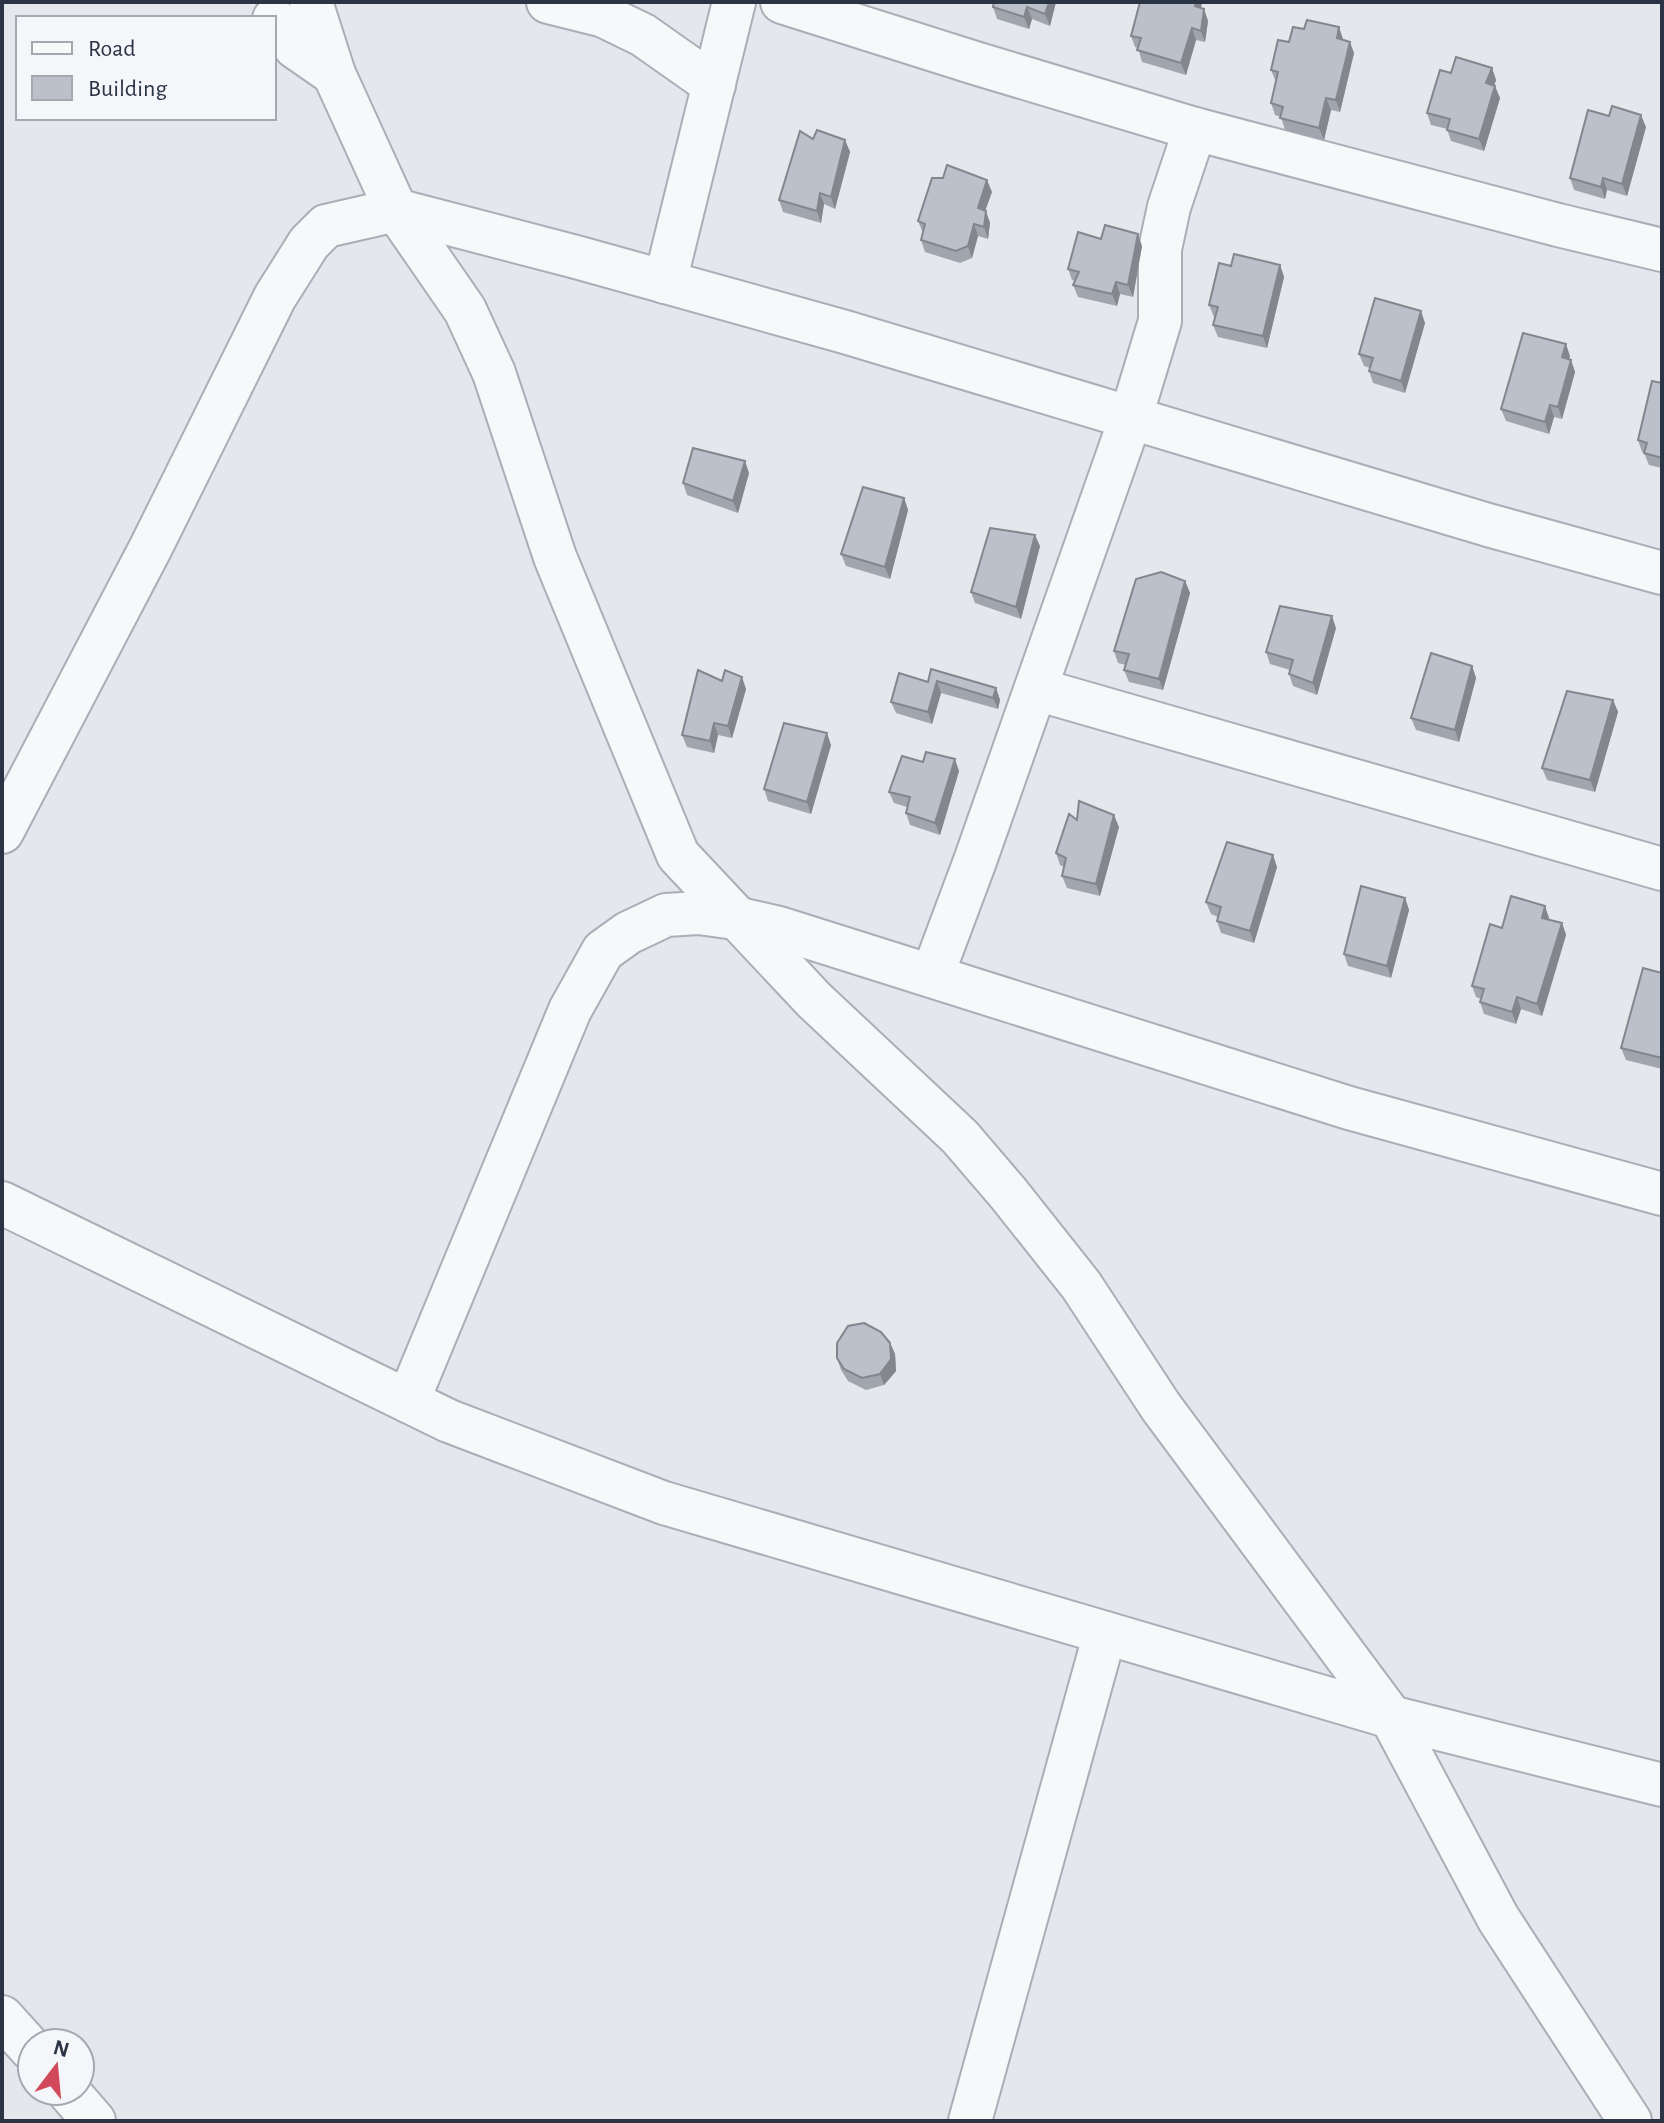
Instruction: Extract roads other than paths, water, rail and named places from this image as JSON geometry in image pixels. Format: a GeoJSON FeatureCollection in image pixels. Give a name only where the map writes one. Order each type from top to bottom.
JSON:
{"type":"FeatureCollection","features":[{"type":"Feature","properties":{"kind":"street"},"geometry":{"type":"LineString","coordinates":[[311,2],[334,74],[396,210],[465,310],[494,373],[555,557],[678,855],[814,1000],[960,1137],[1081,1285],[1161,1407],[1391,1717],[1498,1918],[1630,2121]]}},
{"type":"Feature","properties":{"kind":"street"},"geometry":{"type":"LineString","coordinates":[[548,2],[604,16],[643,35],[714,85]]}},
{"type":"Feature","properties":{"kind":"street"},"geometry":{"type":"LineString","coordinates":[[665,282],[734,2]]}},
{"type":"Feature","properties":{"kind":"street"},"geometry":{"type":"LineString","coordinates":[[782,2],[1195,129],[1662,250]]}},
{"type":"Feature","properties":{"kind":"street"},"geometry":{"type":"LineString","coordinates":[[276,22],[295,47],[334,74]]}},
{"type":"Feature","properties":{"kind":"street"},"geometry":{"type":"LineString","coordinates":[[932,976],[1130,420],[1160,321],[1160,249],[1169,207],[1195,129]]}},
{"type":"Feature","properties":{"kind":"street"},"geometry":{"type":"LineString","coordinates":[[2,832],[151,547],[275,297],[309,243],[326,226],[396,210],[845,332],[1130,420],[1662,573]]}},
{"type":"Feature","properties":{"kind":"street"},"geometry":{"type":"LineString","coordinates":[[1036,689],[1662,869]]}},
{"type":"Feature","properties":{"kind":"street"},"geometry":{"type":"LineString","coordinates":[[408,1401],[570,1010],[603,951],[628,933],[666,915],[699,913],[779,928],[1349,1108],[1662,1194]]}},
{"type":"Feature","properties":{"kind":"street"},"geometry":{"type":"LineString","coordinates":[[2,1203],[449,1421],[664,1503],[1391,1717],[1662,1785]]}},
{"type":"Feature","properties":{"kind":"street"},"geometry":{"type":"LineString","coordinates":[[970,2121],[1105,1633]]}},
{"type":"Feature","properties":{"kind":"street"},"geometry":{"type":"LineString","coordinates":[[2,2017],[16,2032]]}}]}
